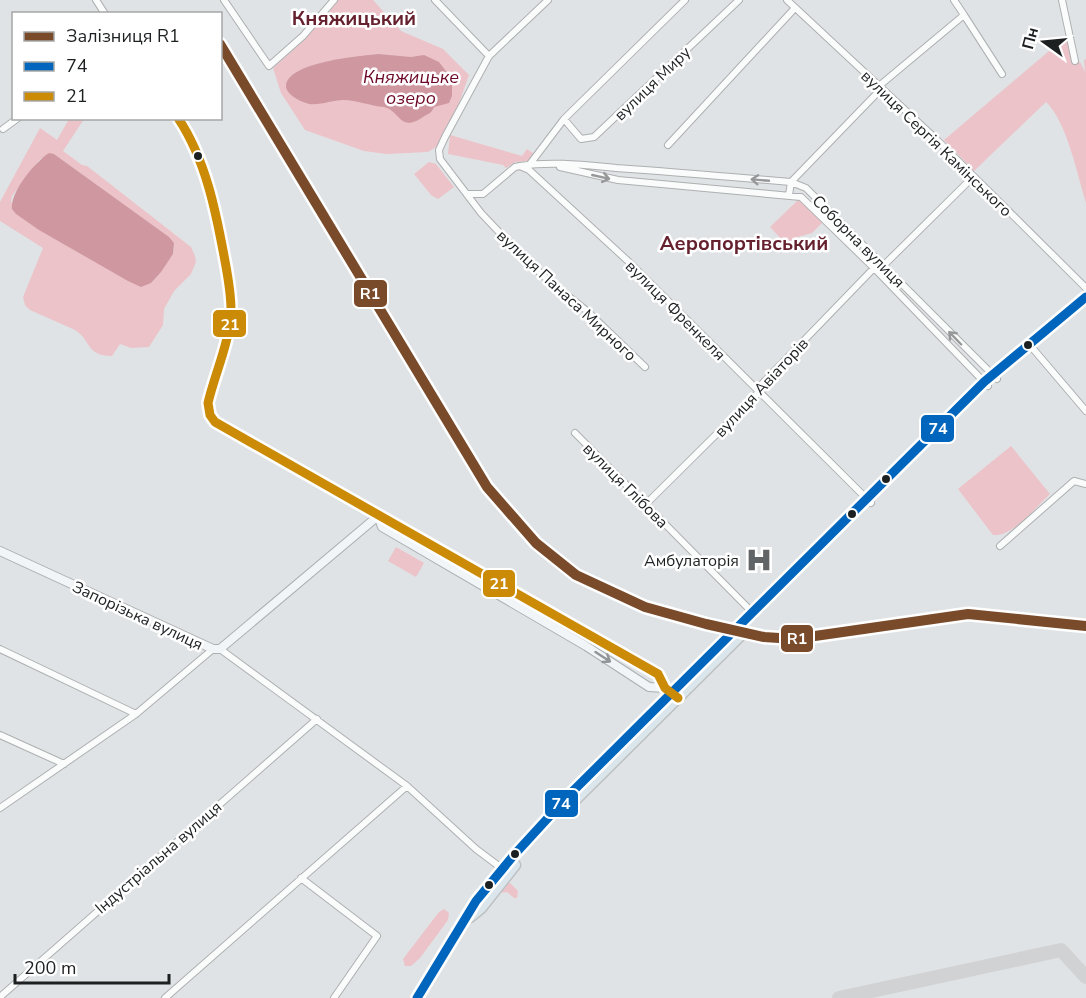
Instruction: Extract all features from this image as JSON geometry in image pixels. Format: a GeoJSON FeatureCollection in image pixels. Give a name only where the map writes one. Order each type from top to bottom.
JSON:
{"type":"FeatureCollection","features":[{"type":"Feature","properties":{"kind":"highway"},"geometry":{"type":"LineString","coordinates":[[671,693],[990,381],[1086,297]]}},
{"type":"Feature","properties":{"kind":"highway"},"geometry":{"type":"LineString","coordinates":[[1031,346],[1086,305]]}},
{"type":"Feature","properties":{"kind":"highway"},"geometry":{"type":"LineString","coordinates":[[417,998],[476,901],[505,871],[569,795],[869,501]]}},
{"type":"Feature","properties":{"kind":"street"},"geometry":{"type":"LineString","coordinates":[[224,0],[269,66],[303,36],[334,0]]}},
{"type":"Feature","properties":{"kind":"street"},"geometry":{"type":"LineString","coordinates":[[435,0],[489,56]]}},
{"type":"Feature","properties":{"kind":"street","name":"вулиця Панаса Мирного"},"geometry":{"type":"LineString","coordinates":[[548,0],[489,56],[439,150],[439,157],[481,213],[519,253],[549,281],[587,311],[645,367]]}},
{"type":"Feature","properties":{"kind":"street"},"geometry":{"type":"LineString","coordinates":[[530,164],[564,118],[685,0]]}},
{"type":"Feature","properties":{"kind":"street","name":"вулиця Миру"},"geometry":{"type":"LineString","coordinates":[[564,118],[580,139],[594,137],[739,0]]}},
{"type":"Feature","properties":{"kind":"street","name":"вулиця Сергія Камінського"},"geometry":{"type":"LineString","coordinates":[[787,0],[880,87],[1086,288]]}},
{"type":"Feature","properties":{"kind":"street"},"geometry":{"type":"LineString","coordinates":[[954,0],[1002,74]]}},
{"type":"Feature","properties":{"kind":"street"},"geometry":{"type":"LineString","coordinates":[[1062,0],[1076,60]]}},
{"type":"Feature","properties":{"kind":"street"},"geometry":{"type":"LineString","coordinates":[[668,145],[795,8]]}},
{"type":"Feature","properties":{"kind":"street"},"geometry":{"type":"LineString","coordinates":[[789,195],[791,183],[880,87],[964,15]]}},
{"type":"Feature","properties":{"kind":"street"},"geometry":{"type":"LineString","coordinates":[[3,129],[15,120]]}},
{"type":"Feature","properties":{"kind":"street"},"geometry":{"type":"LineString","coordinates":[[179,120],[194,146],[205,175],[219,224],[228,282],[231,310],[229,331],[208,403],[210,415],[215,422],[658,674],[671,693]]}},
{"type":"Feature","properties":{"kind":"street","name":"Соборна вулиця"},"geometry":{"type":"LineString","coordinates":[[544,164],[618,180],[801,197],[990,381]]}},
{"type":"Feature","properties":{"kind":"street","name":"Соборна вулиця"},"geometry":{"type":"LineString","coordinates":[[520,166],[544,164],[682,172],[791,183],[806,189],[884,265],[990,381]]}},
{"type":"Feature","properties":{"kind":"street"},"geometry":{"type":"LineString","coordinates":[[468,194],[483,194],[510,170],[520,166]]}},
{"type":"Feature","properties":{"kind":"street","name":"вулиця Френкеля"},"geometry":{"type":"LineString","coordinates":[[520,166],[540,179],[629,262],[869,501]]}},
{"type":"Feature","properties":{"kind":"street","name":"вулиця Авіаторів"},"geometry":{"type":"LineString","coordinates":[[646,504],[759,392],[760,386],[876,270],[884,265],[973,177]]}},
{"type":"Feature","properties":{"kind":"street"},"geometry":{"type":"LineString","coordinates":[[1031,346],[1086,411]]}},
{"type":"Feature","properties":{"kind":"street","name":"вулиця Глібова"},"geometry":{"type":"LineString","coordinates":[[575,433],[753,613]]}},
{"type":"Feature","properties":{"kind":"street"},"geometry":{"type":"LineString","coordinates":[[1000,546],[1074,481],[1086,484]]}},
{"type":"Feature","properties":{"kind":"street"},"geometry":{"type":"LineString","coordinates":[[378,516],[382,527],[586,646],[649,687],[671,693]]}},
{"type":"Feature","properties":{"kind":"street","name":"Запорізька вулиця"},"geometry":{"type":"LineString","coordinates":[[0,551],[217,649],[378,516]]}},
{"type":"Feature","properties":{"kind":"street"},"geometry":{"type":"LineString","coordinates":[[0,649],[136,714]]}},
{"type":"Feature","properties":{"kind":"street"},"geometry":{"type":"LineString","coordinates":[[0,808],[136,714],[217,649],[317,719],[406,786],[476,849],[505,871]]}},
{"type":"Feature","properties":{"kind":"street","name":"Індустріальна вулиця"},"geometry":{"type":"LineString","coordinates":[[0,996],[317,719]]}},
{"type":"Feature","properties":{"kind":"street"},"geometry":{"type":"LineString","coordinates":[[0,735],[64,764]]}},
{"type":"Feature","properties":{"kind":"street"},"geometry":{"type":"LineString","coordinates":[[165,998],[406,786]]}},
{"type":"Feature","properties":{"kind":"street"},"geometry":{"type":"LineString","coordinates":[[301,878],[376,936],[334,998]]}},
{"type":"Feature","properties":{"kind":"shaded area"},"geometry":{"type":"Polygon","coordinates":[[[338,0],[373,0],[401,31],[443,49],[469,75],[458,106],[436,147],[428,152],[386,154],[364,151],[305,130],[281,93],[273,68],[304,40],[338,0]]]}},
{"type":"Feature","properties":{"kind":"shaded area"},"geometry":{"type":"Polygon","coordinates":[[[1068,35],[1075,64],[1080,62],[1085,72],[1084,60],[1086,59],[1086,203],[1066,135],[1046,102],[974,171],[944,140],[1068,35]]]}},
{"type":"Feature","properties":{"kind":"shaded area"},"geometry":{"type":"Polygon","coordinates":[[[68,120],[83,120],[63,151],[82,165],[87,166],[191,247],[196,262],[191,274],[174,291],[164,309],[163,325],[149,347],[131,348],[120,344],[112,356],[98,353],[75,330],[30,310],[25,305],[23,297],[43,248],[0,221],[0,202],[40,128],[57,140],[68,120]],[[54,154],[40,159],[12,196],[11,202],[151,283],[173,254],[174,243],[54,154]]]}},
{"type":"Feature","properties":{"kind":"shaded area"},"geometry":{"type":"Polygon","coordinates":[[[450,135],[522,156],[527,149],[534,154],[528,161],[515,162],[506,168],[503,165],[448,154],[450,135]]]}},
{"type":"Feature","properties":{"kind":"shaded area"},"geometry":{"type":"Polygon","coordinates":[[[429,162],[436,164],[454,187],[438,199],[431,195],[414,174],[429,162]]]}},
{"type":"Feature","properties":{"kind":"shaded area"},"geometry":{"type":"Polygon","coordinates":[[[799,199],[823,222],[812,233],[794,238],[787,245],[770,227],[799,199]]]}},
{"type":"Feature","properties":{"kind":"shaded area"},"geometry":{"type":"Polygon","coordinates":[[[1011,446],[1050,494],[1016,526],[1001,534],[993,535],[958,489],[1011,446]]]}},
{"type":"Feature","properties":{"kind":"shaded area"},"geometry":{"type":"Polygon","coordinates":[[[396,547],[424,563],[416,577],[388,561],[396,547]]]}},
{"type":"Feature","properties":{"kind":"shaded area"},"geometry":{"type":"Polygon","coordinates":[[[506,882],[518,891],[517,898],[507,892],[499,893],[506,882]]]}},
{"type":"Feature","properties":{"kind":"shaded area"},"geometry":{"type":"Polygon","coordinates":[[[444,909],[449,913],[448,920],[420,958],[411,966],[405,966],[403,959],[439,912],[444,909]]]}},
{"type":"Feature","properties":{"kind":"water","name":"Княжицьке озеро"},"geometry":{"type":"Polygon","coordinates":[[[378,54],[411,57],[424,55],[439,62],[449,75],[452,84],[452,96],[449,103],[434,107],[430,113],[409,123],[384,107],[343,100],[310,104],[297,99],[287,89],[290,78],[298,71],[311,66],[378,54]]]}},
{"type":"Feature","properties":{"kind":"water"},"geometry":{"type":"Polygon","coordinates":[[[49,153],[54,154],[169,237],[174,243],[173,254],[151,283],[141,287],[128,281],[39,230],[12,209],[15,194],[24,178],[49,153]]]}},
{"type":"Feature","properties":{"kind":"taxiway"},"geometry":{"type":"LineString","coordinates":[[839,998],[1061,950],[1086,977]]}},
{"type":"Feature","properties":{"kind":"rail line","name":"R1"},"geometry":{"type":"LineString","coordinates":[[222,47],[487,487],[536,543],[576,575],[645,607],[764,637],[794,639],[968,614],[1086,626]]}},
{"type":"Feature","properties":{"kind":"transit line","name":"21"},"geometry":{"type":"LineString","coordinates":[[179,120],[196,151],[209,187],[230,292],[231,310],[228,334],[208,403],[210,415],[215,422],[658,674],[665,688],[678,698]]}},
{"type":"Feature","properties":{"kind":"transit line","name":"74"},"geometry":{"type":"LineString","coordinates":[[417,998],[476,901],[569,795],[984,382],[1086,297]]}},
{"type":"Feature","properties":{"kind":"place","name":"Амбулаторія"},"geometry":{"type":"Point","coordinates":[759,560]}},
{"type":"Feature","properties":{"kind":"district","name":"Княжицький"},"geometry":{"type":"Point","coordinates":[354,18]}},
{"type":"Feature","properties":{"kind":"district","name":"Аеропортівський"},"geometry":{"type":"Point","coordinates":[744,243]}}]}
